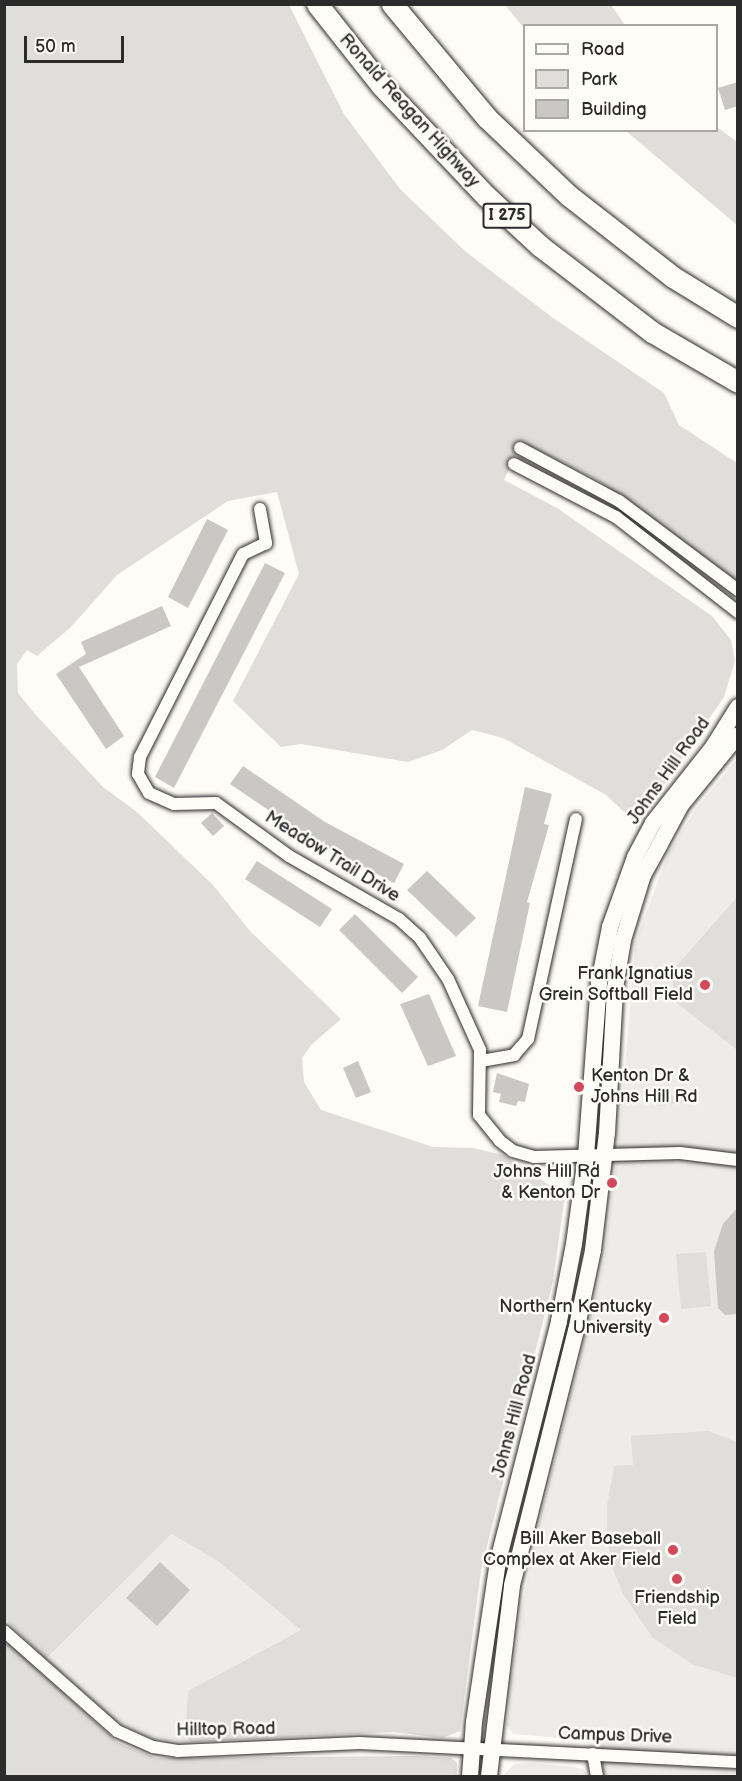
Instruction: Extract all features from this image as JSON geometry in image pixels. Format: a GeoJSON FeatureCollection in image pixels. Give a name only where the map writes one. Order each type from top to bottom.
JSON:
{"type":"FeatureCollection","features":[{"type":"Feature","properties":{"kind":"highway","name":"Ronald Reagan Highway"},"geometry":{"type":"LineString","coordinates":[[316,4],[381,85],[486,196],[540,246],[652,332],[738,382]]}},
{"type":"Feature","properties":{"kind":"highway"},"geometry":{"type":"LineString","coordinates":[[392,4],[487,118],[568,195],[673,277],[738,317]]}},
{"type":"Feature","properties":{"kind":"main road","name":"Johns Hill Road"},"geometry":{"type":"LineString","coordinates":[[470,1776],[471,1747],[498,1561],[559,1322],[586,1156],[599,983],[619,897],[653,823],[713,747],[738,707]]}},
{"type":"Feature","properties":{"kind":"main road","name":"Johns Hill Road"},"geometry":{"type":"LineString","coordinates":[[489,1776],[512,1585],[576,1331],[593,1250],[604,1155],[615,988],[631,910],[643,875],[681,805],[738,735]]}},
{"type":"Feature","properties":{"kind":"street"},"geometry":{"type":"LineString","coordinates":[[520,448],[619,501],[738,590]]}},
{"type":"Feature","properties":{"kind":"street"},"geometry":{"type":"LineString","coordinates":[[514,464],[616,517],[738,612]]}},
{"type":"Feature","properties":{"kind":"street","name":"Meadow Trail Drive"},"geometry":{"type":"LineString","coordinates":[[260,509],[266,543],[243,554],[140,757],[141,782],[155,798],[164,802],[216,803],[289,856],[399,920],[434,955],[448,979],[480,1050],[479,1114],[500,1141],[513,1151],[534,1157],[680,1153],[738,1160]]}},
{"type":"Feature","properties":{"kind":"street"},"geometry":{"type":"LineString","coordinates":[[481,1061],[514,1055],[528,1039],[576,819]]}},
{"type":"Feature","properties":{"kind":"street","name":"Hilltop Road"},"geometry":{"type":"LineString","coordinates":[[4,1630],[117,1731],[153,1747],[178,1751],[360,1743],[491,1748]]}},
{"type":"Feature","properties":{"kind":"street","name":"Campus Drive"},"geometry":{"type":"LineString","coordinates":[[491,1748],[738,1762]]}},
{"type":"Feature","properties":{"kind":"street"},"geometry":{"type":"LineString","coordinates":[[593,1754],[597,1776]]}},
{"type":"Feature","properties":{"kind":"shaded area","name":"Northern Kentucky University"},"geometry":{"type":"Polygon","coordinates":[[[737,759],[737,1776],[605,1776],[597,1741],[513,1734],[507,1726],[511,1682],[522,1605],[542,1511],[604,1260],[620,1128],[635,943],[668,854],[695,810],[737,759]]]}},
{"type":"Feature","properties":{"kind":"shaded area"},"geometry":{"type":"Polygon","coordinates":[[[170,1534],[219,1562],[301,1630],[188,1691],[185,1736],[191,1742],[154,1739],[115,1720],[46,1659],[170,1534]]]}},
{"type":"Feature","properties":{"kind":"shaded area"},"geometry":{"type":"Polygon","coordinates":[[[533,1763],[575,1767],[584,1770],[587,1776],[503,1776],[514,1764],[533,1763]]]}},
{"type":"Feature","properties":{"kind":"green space"},"geometry":{"type":"Polygon","coordinates":[[[5,5],[289,5],[344,114],[400,189],[466,252],[553,318],[664,393],[679,425],[737,463],[737,583],[597,480],[522,442],[504,480],[557,508],[712,616],[731,640],[735,661],[724,697],[637,824],[606,795],[503,738],[472,730],[442,750],[408,762],[301,744],[281,747],[233,701],[299,574],[277,492],[228,501],[117,575],[71,627],[37,656],[27,650],[17,664],[18,693],[35,714],[103,787],[137,812],[213,885],[250,931],[341,1019],[311,1045],[302,1058],[304,1082],[321,1110],[433,1147],[473,1148],[503,1155],[565,1195],[553,1281],[481,1570],[460,1731],[442,1738],[393,1732],[191,1742],[185,1736],[188,1691],[301,1630],[219,1562],[171,1534],[46,1659],[5,1619],[5,5]]]}},
{"type":"Feature","properties":{"kind":"green space"},"geometry":{"type":"Polygon","coordinates":[[[505,5],[611,5],[624,24],[523,24],[523,27],[505,5]]]}},
{"type":"Feature","properties":{"kind":"green space"},"geometry":{"type":"Polygon","coordinates":[[[718,128],[737,142],[737,225],[627,132],[718,132],[718,128]]]}},
{"type":"Feature","properties":{"kind":"green space","name":"Frank Ignatius Grein Softball Field"},"geometry":{"type":"Polygon","coordinates":[[[737,897],[737,1050],[673,1000],[673,970],[737,897]]]}},
{"type":"Feature","properties":{"kind":"green space"},"geometry":{"type":"Polygon","coordinates":[[[659,1090],[685,1102],[658,1106],[655,1097],[659,1090]]]}},
{"type":"Feature","properties":{"kind":"green space"},"geometry":{"type":"Polygon","coordinates":[[[706,1252],[711,1306],[681,1309],[676,1254],[706,1252]]]}},
{"type":"Feature","properties":{"kind":"green space","name":"Friendship Field"},"geometry":{"type":"Polygon","coordinates":[[[708,1431],[737,1442],[737,1678],[692,1664],[653,1638],[623,1594],[611,1564],[607,1535],[607,1506],[614,1466],[633,1465],[631,1436],[708,1431]]]}},
{"type":"Feature","properties":{"kind":"green space"},"geometry":{"type":"Polygon","coordinates":[[[5,1640],[117,1742],[156,1758],[417,1756],[451,1758],[457,1763],[457,1776],[5,1776],[5,1640]]]}},
{"type":"Feature","properties":{"kind":"building"},"geometry":{"type":"Polygon","coordinates":[[[738,82],[738,106],[725,110],[718,88],[738,82]]]}},
{"type":"Feature","properties":{"kind":"building"},"geometry":{"type":"Polygon","coordinates":[[[207,519],[228,530],[188,608],[168,597],[207,519]]]}},
{"type":"Feature","properties":{"kind":"building"},"geometry":{"type":"Polygon","coordinates":[[[265,563],[285,573],[174,788],[155,777],[265,563]]]}},
{"type":"Feature","properties":{"kind":"building"},"geometry":{"type":"Polygon","coordinates":[[[162,606],[171,626],[79,667],[124,736],[106,749],[56,674],[86,654],[81,642],[162,606]]]}},
{"type":"Feature","properties":{"kind":"building"},"geometry":{"type":"Polygon","coordinates":[[[243,766],[325,822],[404,864],[394,883],[311,839],[230,784],[243,766]]]}},
{"type":"Feature","properties":{"kind":"building"},"geometry":{"type":"Polygon","coordinates":[[[525,787],[552,794],[544,824],[549,825],[527,902],[530,903],[507,1012],[478,1006],[525,787]]]}},
{"type":"Feature","properties":{"kind":"building"},"geometry":{"type":"Polygon","coordinates":[[[212,813],[224,826],[213,836],[201,823],[212,813]]]}},
{"type":"Feature","properties":{"kind":"building"},"geometry":{"type":"Polygon","coordinates":[[[257,861],[332,909],[320,927],[245,879],[257,861]]]}},
{"type":"Feature","properties":{"kind":"building"},"geometry":{"type":"Polygon","coordinates":[[[427,871],[476,918],[456,937],[407,890],[427,871]]]}},
{"type":"Feature","properties":{"kind":"building"},"geometry":{"type":"Polygon","coordinates":[[[355,914],[418,977],[402,993],[339,930],[355,914]]]}},
{"type":"Feature","properties":{"kind":"building"},"geometry":{"type":"Polygon","coordinates":[[[429,994],[456,1056],[428,1066],[400,1004],[429,994]]]}},
{"type":"Feature","properties":{"kind":"building"},"geometry":{"type":"Polygon","coordinates":[[[358,1061],[371,1092],[356,1098],[343,1068],[358,1061]]]}},
{"type":"Feature","properties":{"kind":"building"},"geometry":{"type":"Polygon","coordinates":[[[497,1073],[529,1084],[525,1102],[518,1101],[516,1106],[499,1102],[501,1094],[493,1092],[497,1073]]]}},
{"type":"Feature","properties":{"kind":"building"},"geometry":{"type":"Polygon","coordinates":[[[738,1207],[738,1314],[725,1315],[718,1308],[714,1251],[723,1224],[738,1207]]]}},
{"type":"Feature","properties":{"kind":"building"},"geometry":{"type":"Polygon","coordinates":[[[160,1562],[190,1590],[157,1626],[126,1598],[160,1562]]]}},
{"type":"Feature","properties":{"kind":"place","name":"Frank Ignatius Grein Softball Field"},"geometry":{"type":"Point","coordinates":[705,985]}},
{"type":"Feature","properties":{"kind":"place","name":"Kenton Dr & Johns Hill Rd"},"geometry":{"type":"Point","coordinates":[579,1087]}},
{"type":"Feature","properties":{"kind":"place","name":"Johns Hill Rd & Kenton Dr"},"geometry":{"type":"Point","coordinates":[612,1183]}},
{"type":"Feature","properties":{"kind":"place","name":"Northern Kentucky University"},"geometry":{"type":"Point","coordinates":[664,1318]}},
{"type":"Feature","properties":{"kind":"place","name":"Bill Aker Baseball Complex at Aker Field"},"geometry":{"type":"Point","coordinates":[673,1550]}},
{"type":"Feature","properties":{"kind":"place","name":"Friendship Field"},"geometry":{"type":"Point","coordinates":[677,1579]}}]}
